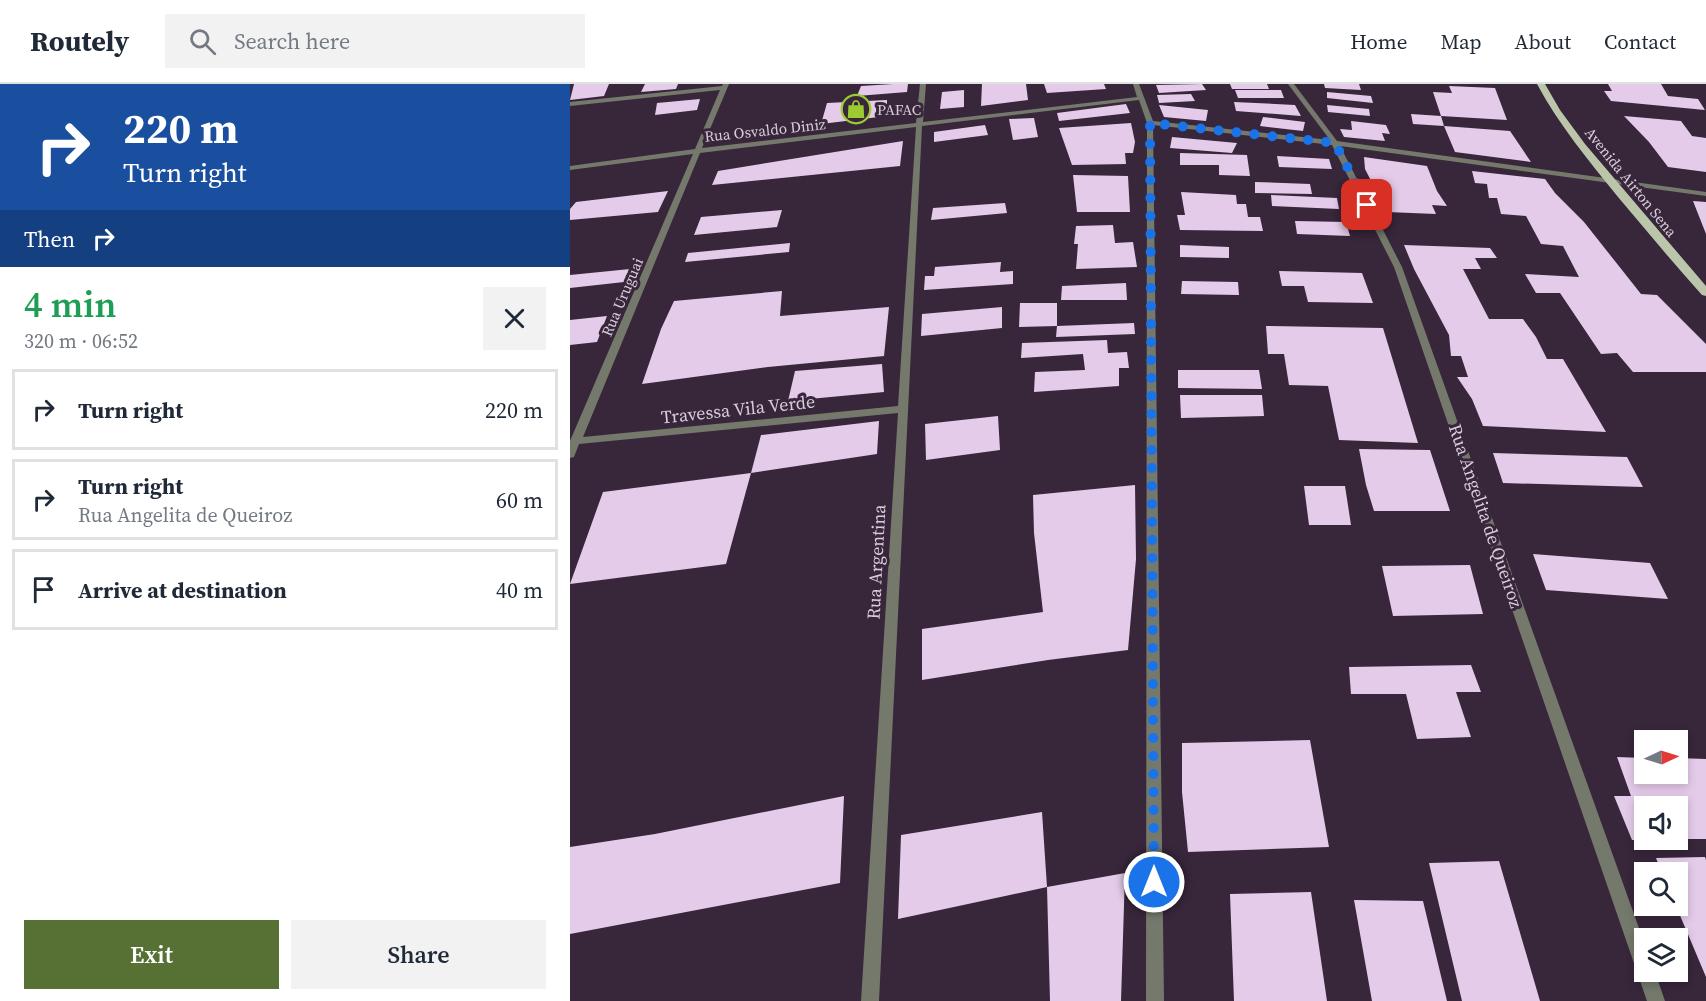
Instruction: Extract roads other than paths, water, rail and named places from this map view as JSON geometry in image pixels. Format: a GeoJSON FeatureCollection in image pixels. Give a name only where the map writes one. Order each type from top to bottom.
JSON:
{"type":"FeatureCollection","features":[{"type":"Feature","properties":{"kind":"main road","name":"Avenida Airton Sena"},"geometry":{"type":"LineString","coordinates":[[1541,84],[1550,102],[1578,142],[1670,254],[1706,293]]}},
{"type":"Feature","properties":{"kind":"street","name":"Rua Argentina"},"geometry":{"type":"LineString","coordinates":[[870,1001],[923,84]]}},
{"type":"Feature","properties":{"kind":"street"},"geometry":{"type":"LineString","coordinates":[[1136,84],[1150,123],[1155,1001]]}},
{"type":"Feature","properties":{"kind":"street","name":"Rua Angelita de Queiroz"},"geometry":{"type":"LineString","coordinates":[[1291,84],[1335,143],[1398,267],[1634,938]]}},
{"type":"Feature","properties":{"kind":"street"},"geometry":{"type":"LineString","coordinates":[[570,104],[725,86]]}},
{"type":"Feature","properties":{"kind":"street","name":"Rua Uruguai"},"geometry":{"type":"LineString","coordinates":[[570,454],[725,86]]}},
{"type":"Feature","properties":{"kind":"street","name":"Rua Osvaldo Diniz"},"geometry":{"type":"LineString","coordinates":[[570,168],[1142,98]]}},
{"type":"Feature","properties":{"kind":"street"},"geometry":{"type":"LineString","coordinates":[[1150,123],[1335,143],[1706,194]]}},
{"type":"Feature","properties":{"kind":"street","name":"Travessa Vila Verde"},"geometry":{"type":"LineString","coordinates":[[576,441],[903,409]]}},
{"type":"Feature","properties":{"kind":"street"},"geometry":{"type":"LineString","coordinates":[[1649,982],[1656,1001]]}},
{"type":"Feature","properties":{"kind":"place","name":"PAFAC"},"geometry":{"type":"Point","coordinates":[856,109]}}]}
